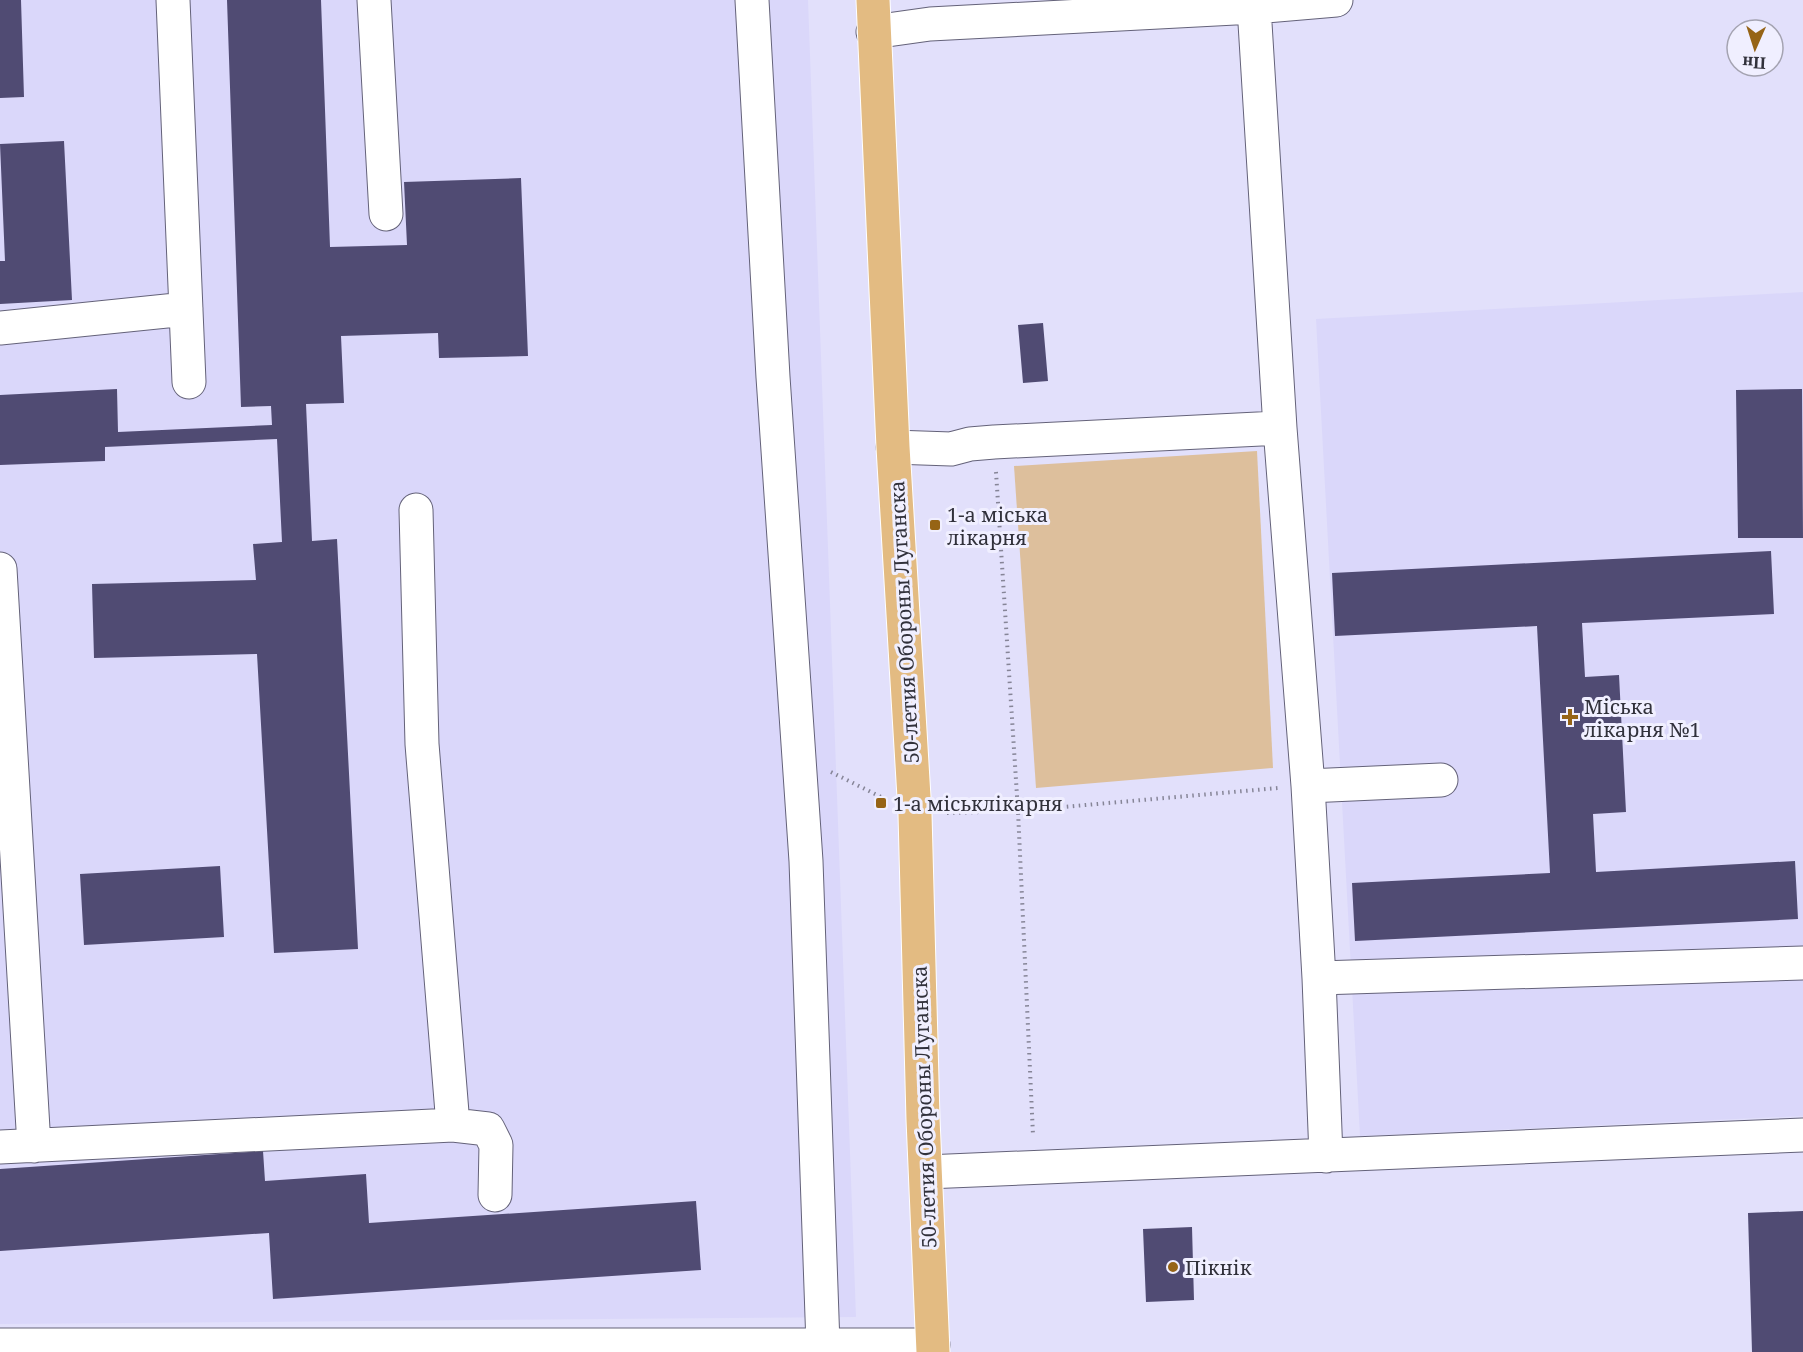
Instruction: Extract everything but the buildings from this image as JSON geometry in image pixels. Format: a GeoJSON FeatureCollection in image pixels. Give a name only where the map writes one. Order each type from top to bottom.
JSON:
{"type":"FeatureCollection","features":[{"type":"Feature","properties":{"kind":"main road","name":"50-летия Обороны Луганска"},"geometry":{"type":"LineString","coordinates":[[873,16],[893,447],[915,814],[933,1348]]}},
{"type":"Feature","properties":{"kind":"street"},"geometry":{"type":"LineString","coordinates":[[173,0],[189,382]]}},
{"type":"Feature","properties":{"kind":"street"},"geometry":{"type":"LineString","coordinates":[[374,0],[386,214]]}},
{"type":"Feature","properties":{"kind":"street"},"geometry":{"type":"LineString","coordinates":[[752,0],[773,377],[806,861],[823,1345]]}},
{"type":"Feature","properties":{"kind":"street"},"geometry":{"type":"LineString","coordinates":[[873,16],[930,24],[1254,7],[1336,0]]}},
{"type":"Feature","properties":{"kind":"street"},"geometry":{"type":"LineString","coordinates":[[1254,7],[1280,428],[1308,786],[1326,1156]]}},
{"type":"Feature","properties":{"kind":"street"},"geometry":{"type":"LineString","coordinates":[[0,328],[186,309]]}},
{"type":"Feature","properties":{"kind":"street"},"geometry":{"type":"LineString","coordinates":[[893,447],[951,449],[970,444],[994,442],[1280,428]]}},
{"type":"Feature","properties":{"kind":"street"},"geometry":{"type":"LineString","coordinates":[[416,510],[422,744],[453,1125]]}},
{"type":"Feature","properties":{"kind":"street"},"geometry":{"type":"LineString","coordinates":[[0,569],[34,1146]]}},
{"type":"Feature","properties":{"kind":"street"},"geometry":{"type":"LineString","coordinates":[[1308,786],[1441,780]]}},
{"type":"Feature","properties":{"kind":"street"},"geometry":{"type":"LineString","coordinates":[[1319,978],[1803,963]]}},
{"type":"Feature","properties":{"kind":"street"},"geometry":{"type":"LineString","coordinates":[[0,1147],[453,1125],[488,1130],[496,1145],[495,1195]]}},
{"type":"Feature","properties":{"kind":"street"},"geometry":{"type":"LineString","coordinates":[[926,1172],[1803,1135]]}},
{"type":"Feature","properties":{"kind":"street"},"geometry":{"type":"LineString","coordinates":[[0,1345],[823,1345],[933,1348]]}},
{"type":"Feature","properties":{"kind":"path"},"geometry":{"type":"LineString","coordinates":[[994,442],[1018,811],[1034,1169]]}},
{"type":"Feature","properties":{"kind":"path"},"geometry":{"type":"LineString","coordinates":[[799,757],[915,814],[1018,811],[1308,786]]}},
{"type":"Feature","properties":{"kind":"shaded area"},"geometry":{"type":"Polygon","coordinates":[[[0,0],[808,0],[856,1317],[0,1324],[0,0]]]}},
{"type":"Feature","properties":{"kind":"shaded area","name":"Міська лікарня №1"},"geometry":{"type":"Polygon","coordinates":[[[1803,292],[1803,1116],[1360,1136],[1316,319],[1803,292]]]}},
{"type":"Feature","properties":{"kind":"shaded area"},"geometry":{"type":"Polygon","coordinates":[[[1257,451],[1273,768],[1036,788],[1014,466],[1257,451]]]}},
{"type":"Feature","properties":{"kind":"place","name":"1-а міська лікарня"},"geometry":{"type":"Point","coordinates":[935,525]}},
{"type":"Feature","properties":{"kind":"place","name":"Міська лікарня №1"},"geometry":{"type":"Point","coordinates":[1570,717]}},
{"type":"Feature","properties":{"kind":"place","name":"1-а міськлікарня"},"geometry":{"type":"Point","coordinates":[881,803]}},
{"type":"Feature","properties":{"kind":"place","name":"Пікнік"},"geometry":{"type":"Point","coordinates":[1173,1267]}}]}
